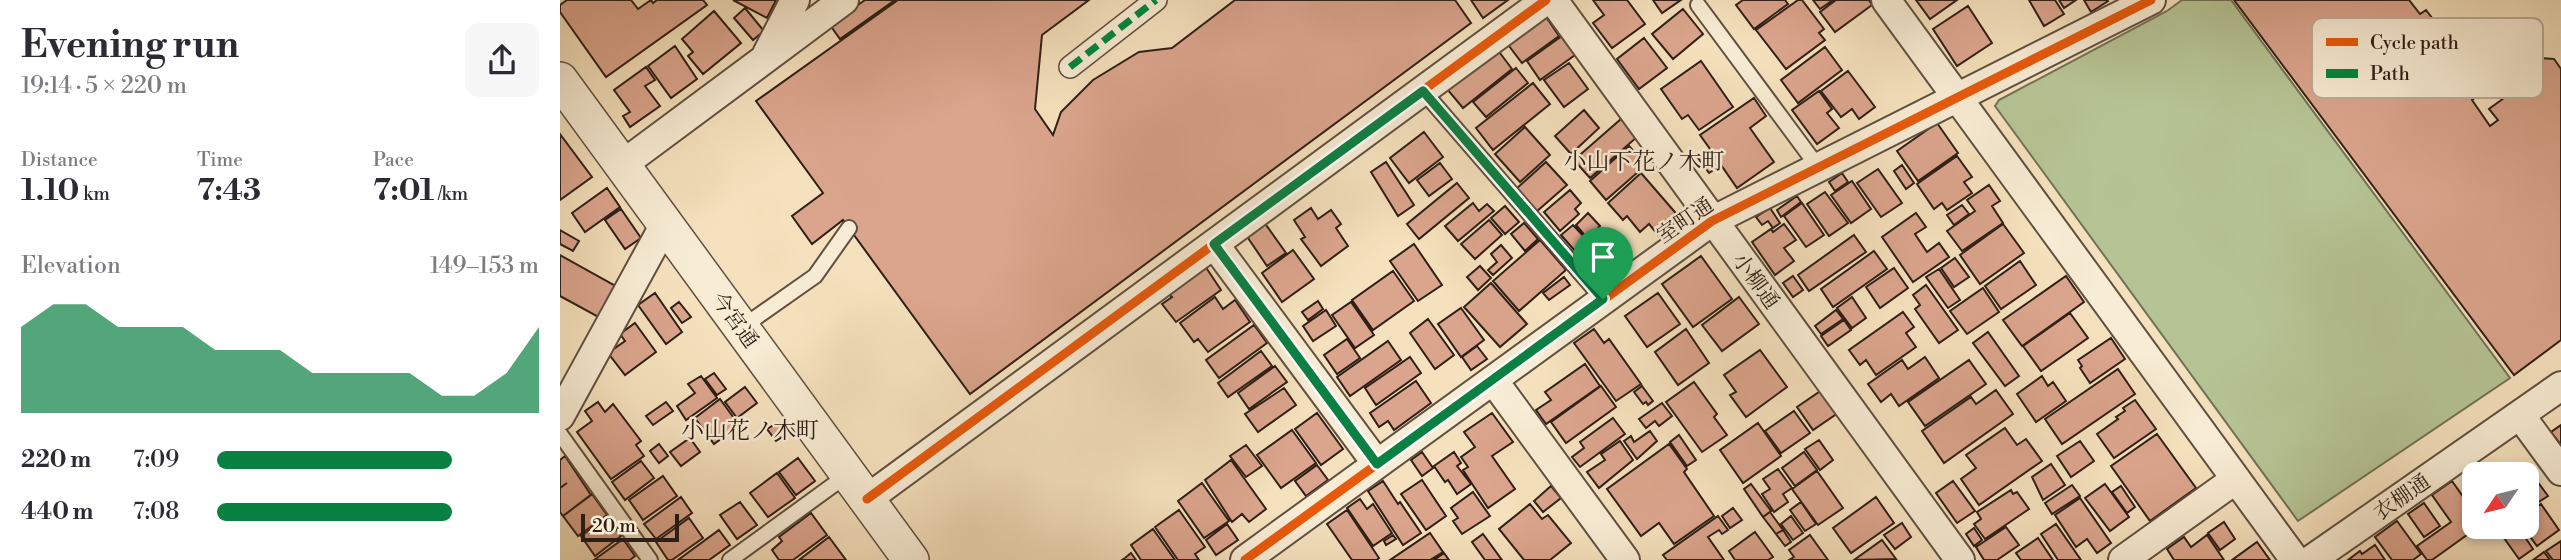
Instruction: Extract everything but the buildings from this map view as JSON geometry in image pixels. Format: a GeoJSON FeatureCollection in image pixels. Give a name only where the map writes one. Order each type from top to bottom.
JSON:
{"type":"FeatureCollection","features":[{"type":"Feature","properties":{"kind":"street"},"geometry":{"type":"LineString","coordinates":[[763,62],[795,0]]}},
{"type":"Feature","properties":{"kind":"street"},"geometry":{"type":"LineString","coordinates":[[622,165],[844,0]]}},
{"type":"Feature","properties":{"kind":"street"},"geometry":{"type":"LineString","coordinates":[[1070,66],[1156,0]]}},
{"type":"Feature","properties":{"kind":"street"},"geometry":{"type":"LineString","coordinates":[[858,487],[1214,244],[1546,0]]}},
{"type":"Feature","properties":{"kind":"street","name":"小柳通"},"geometry":{"type":"LineString","coordinates":[[1553,0],[1960,560]]}},
{"type":"Feature","properties":{"kind":"street"},"geometry":{"type":"LineString","coordinates":[[1886,0],[2295,560]]}},
{"type":"Feature","properties":{"kind":"street","name":"室町通"},"geometry":{"type":"LineString","coordinates":[[1245,560],[1279,550],[1377,464],[1712,220],[2151,0]]}},
{"type":"Feature","properties":{"kind":"street","name":"今宮通"},"geometry":{"type":"LineString","coordinates":[[560,80],[664,226],[911,560]]}},
{"type":"Feature","properties":{"kind":"street"},"geometry":{"type":"LineString","coordinates":[[560,416],[664,226]]}},
{"type":"Feature","properties":{"kind":"street"},"geometry":{"type":"LineString","coordinates":[[1214,244],[1377,464]]}},
{"type":"Feature","properties":{"kind":"street"},"geometry":{"type":"LineString","coordinates":[[1493,380],[1625,560]]}},
{"type":"Feature","properties":{"kind":"street","name":"衣棚通"},"geometry":{"type":"LineString","coordinates":[[2311,560],[2561,386]]}},
{"type":"Feature","properties":{"kind":"street"},"geometry":{"type":"LineString","coordinates":[[2520,415],[2561,471]]}},
{"type":"Feature","properties":{"kind":"street"},"geometry":{"type":"LineString","coordinates":[[2123,560],[2236,479]]}},
{"type":"Feature","properties":{"kind":"lane"},"geometry":{"type":"LineString","coordinates":[[1698,5],[1818,167]]}},
{"type":"Feature","properties":{"kind":"lane"},"geometry":{"type":"LineString","coordinates":[[1423,91],[1603,299]]}},
{"type":"Feature","properties":{"kind":"lane"},"geometry":{"type":"LineString","coordinates":[[740,328],[814,276],[849,228]]}},
{"type":"Feature","properties":{"kind":"lane"},"geometry":{"type":"LineString","coordinates":[[560,435],[650,560]]}},
{"type":"Feature","properties":{"kind":"lane"},"geometry":{"type":"LineString","coordinates":[[730,560],[858,487]]}},
{"type":"Feature","properties":{"kind":"green space"},"geometry":{"type":"Polygon","coordinates":[[[2182,0],[2231,0],[2510,378],[2298,521],[1995,106],[1999,100],[2167,11],[2182,0]]]}},
{"type":"Feature","properties":{"kind":"marked path"},"geometry":{"type":"LineString","coordinates":[[1070,67],[1156,0]]}},
{"type":"Feature","properties":{"kind":"cycle path"},"geometry":{"type":"LineString","coordinates":[[867,499],[1546,0]]}},
{"type":"Feature","properties":{"kind":"cycle path"},"geometry":{"type":"LineString","coordinates":[[1245,560],[1712,221],[2151,0]]}},
{"type":"Feature","properties":{"kind":"district","name":"小山下花ノ木町"},"geometry":{"type":"Point","coordinates":[1644,161]}},
{"type":"Feature","properties":{"kind":"district","name":"小山花ノ木町"},"geometry":{"type":"Point","coordinates":[750,430]}},
{"type":"Feature","properties":{"kind":"route"},"geometry":{"type":"LineString","coordinates":[[1423,91],[1603,299],[1377,464],[1214,244],[1423,91]]}}]}
